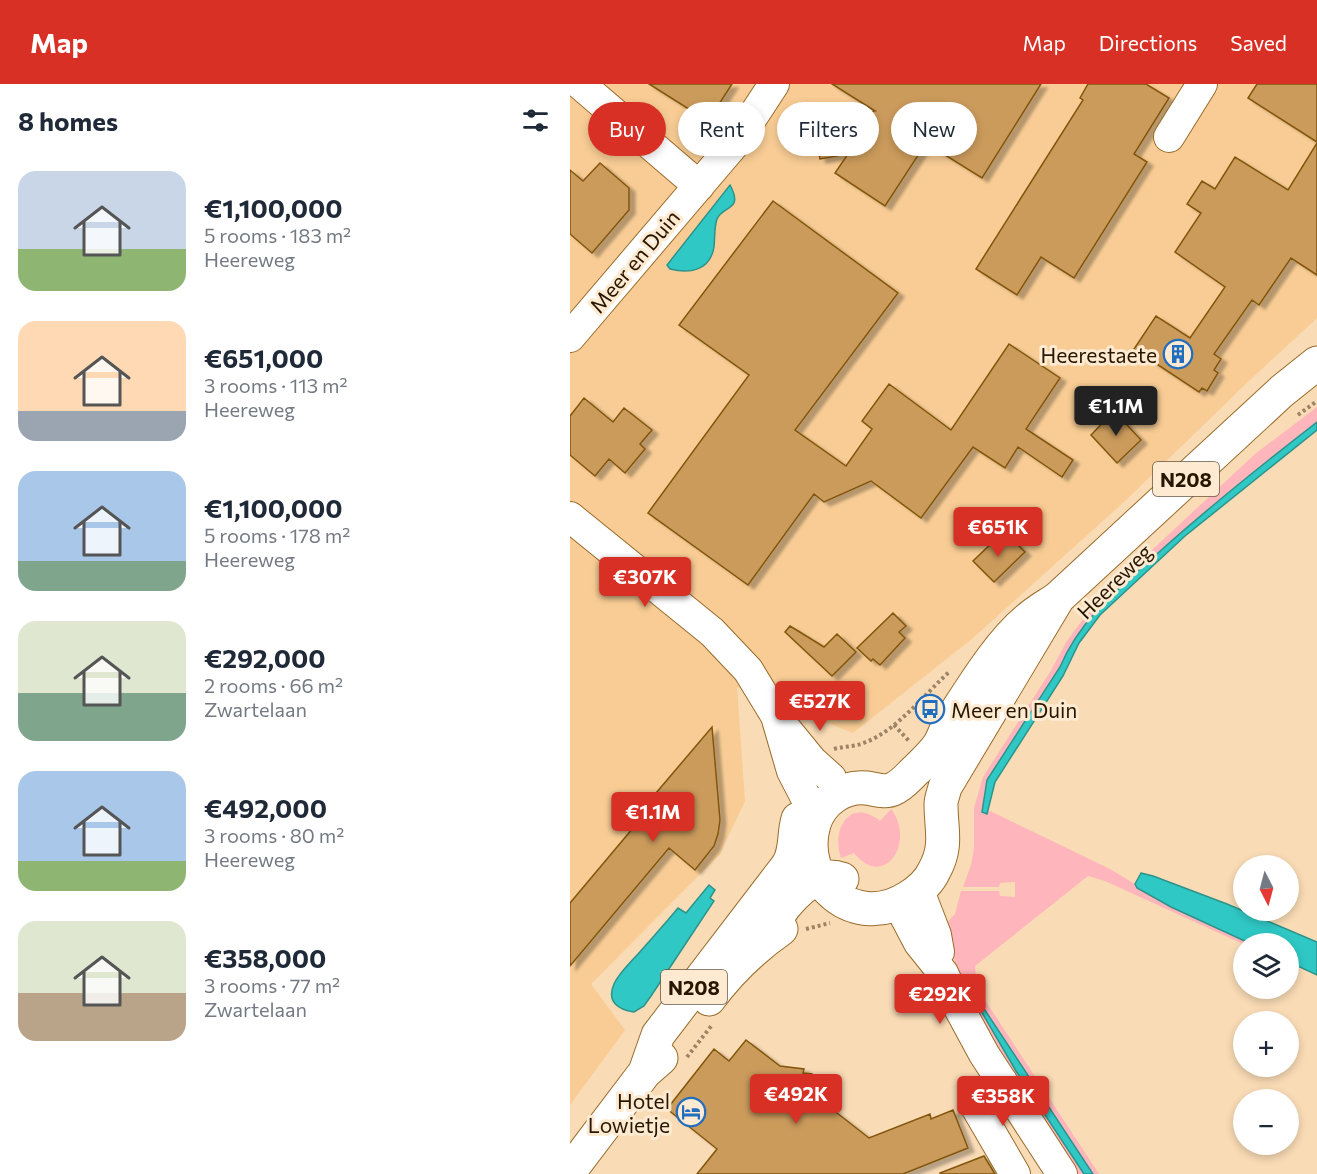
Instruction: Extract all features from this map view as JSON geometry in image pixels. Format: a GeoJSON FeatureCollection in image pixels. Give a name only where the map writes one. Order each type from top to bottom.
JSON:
{"type":"FeatureCollection","features":[{"type":"Feature","properties":{"kind":"main road","name":"Heereweg"},"geometry":{"type":"LineString","coordinates":[[894,778],[929,737],[949,723],[1000,649],[1027,619],[1058,598],[1282,391],[1317,363]]}},
{"type":"Feature","properties":{"kind":"main road","name":"Heereweg"},"geometry":{"type":"LineString","coordinates":[[910,889],[934,872],[942,852],[944,832],[941,803],[945,787],[1058,598]]}},
{"type":"Feature","properties":{"kind":"main road"},"geometry":{"type":"LineString","coordinates":[[857,771],[894,778],[912,794],[920,806],[926,827],[924,848],[910,889],[878,909],[850,904],[827,887],[813,863],[811,838],[818,798],[857,771]]}},
{"type":"Feature","properties":{"kind":"main road","name":"N208"},"geometry":{"type":"LineString","coordinates":[[645,1072],[658,1035],[788,865],[794,854],[796,827],[818,798]]}},
{"type":"Feature","properties":{"kind":"main road","name":"N208"},"geometry":{"type":"LineString","coordinates":[[570,1170],[645,1072],[672,1048],[717,988],[805,904],[823,897],[827,887]]}},
{"type":"Feature","properties":{"kind":"street"},"geometry":{"type":"LineString","coordinates":[[580,84],[699,186]]}},
{"type":"Feature","properties":{"kind":"street","name":"Meer en Duin"},"geometry":{"type":"LineString","coordinates":[[570,337],[736,142],[774,84]]}},
{"type":"Feature","properties":{"kind":"street"},"geometry":{"type":"LineString","coordinates":[[1169,137],[1202,84]]}},
{"type":"Feature","properties":{"kind":"street"},"geometry":{"type":"LineString","coordinates":[[570,516],[712,632],[748,670],[776,716],[812,761],[818,798]]}},
{"type":"Feature","properties":{"kind":"street"},"geometry":{"type":"LineString","coordinates":[[910,889],[919,943],[943,973],[984,1054],[1062,1174]]}},
{"type":"Feature","properties":{"kind":"street"},"geometry":{"type":"LineString","coordinates":[[1002,1081],[987,1090],[976,1107],[1015,1174]]}},
{"type":"Feature","properties":{"kind":"path"},"geometry":{"type":"LineString","coordinates":[[1294,418],[1317,401]]}},
{"type":"Feature","properties":{"kind":"path"},"geometry":{"type":"LineString","coordinates":[[798,937],[806,930]]}},
{"type":"Feature","properties":{"kind":"path"},"geometry":{"type":"LineString","coordinates":[[684,1061],[713,1023]]}},
{"type":"Feature","properties":{"kind":"shaded area"},"geometry":{"type":"Polygon","coordinates":[[[570,84],[1317,84],[1317,318],[1125,501],[973,638],[853,733],[737,687],[745,801],[720,854],[591,984],[625,1030],[570,1105],[570,84]]]}},
{"type":"Feature","properties":{"kind":"shaded area"},"geometry":{"type":"Polygon","coordinates":[[[1317,407],[1317,422],[1197,519],[1130,578],[1090,620],[1078,635],[987,781],[982,813],[987,814],[988,810],[1110,869],[1135,884],[1137,888],[1171,907],[1233,936],[1233,939],[1105,881],[1088,876],[975,966],[977,988],[1099,1174],[1093,1174],[975,996],[974,999],[1016,1071],[1084,1174],[1073,1174],[983,1030],[943,927],[955,914],[961,891],[999,891],[1000,896],[1015,897],[1015,882],[1000,883],[999,887],[963,887],[974,848],[974,808],[983,777],[1050,672],[1067,641],[1094,604],[1255,454],[1317,407]]]}},
{"type":"Feature","properties":{"kind":"shaded area"},"geometry":{"type":"Polygon","coordinates":[[[891,809],[898,822],[900,835],[894,857],[886,864],[876,867],[866,863],[854,853],[841,858],[839,837],[841,827],[846,820],[860,813],[880,821],[891,809]]]}},
{"type":"Feature","properties":{"kind":"water"},"geometry":{"type":"Polygon","coordinates":[[[730,185],[734,193],[734,203],[717,219],[714,247],[708,261],[698,269],[691,271],[670,269],[667,265],[730,185]]]}},
{"type":"Feature","properties":{"kind":"water"},"geometry":{"type":"Polygon","coordinates":[[[1317,422],[1317,430],[1185,536],[1100,615],[1079,643],[1063,676],[995,782],[987,814],[982,812],[987,780],[1060,667],[1078,634],[1102,605],[1177,536],[1317,422]]]}},
{"type":"Feature","properties":{"kind":"water"},"geometry":{"type":"Polygon","coordinates":[[[1141,873],[1153,876],[1233,907],[1233,921],[1267,921],[1296,933],[1233,933],[1233,936],[1171,907],[1137,888],[1135,884],[1141,873]]]}},
{"type":"Feature","properties":{"kind":"water"},"geometry":{"type":"Polygon","coordinates":[[[709,885],[715,890],[710,898],[714,901],[644,1006],[634,1012],[615,1004],[612,990],[619,976],[678,908],[686,913],[709,885]]]}},
{"type":"Feature","properties":{"kind":"water"},"geometry":{"type":"Polygon","coordinates":[[[1299,934],[1317,942],[1317,975],[1299,967],[1299,934]]]}},
{"type":"Feature","properties":{"kind":"water"},"geometry":{"type":"Polygon","coordinates":[[[975,995],[1093,1174],[1084,1174],[1016,1071],[974,999],[975,995]]]}},
{"type":"Feature","properties":{"kind":"building"},"geometry":{"type":"Polygon","coordinates":[[[649,84],[732,84],[720,102],[678,102],[649,84]]]}},
{"type":"Feature","properties":{"kind":"building"},"geometry":{"type":"Polygon","coordinates":[[[832,84],[1041,84],[982,178],[947,156],[977,156],[977,102],[891,102],[891,156],[918,156],[885,206],[835,173],[847,156],[879,156],[879,102],[861,102],[832,84]]]}},
{"type":"Feature","properties":{"kind":"building"},"geometry":{"type":"Polygon","coordinates":[[[1088,84],[1146,84],[1169,98],[1134,154],[1147,162],[1074,278],[1041,257],[1017,295],[976,269],[1083,100],[1080,98],[1088,84]]]}},
{"type":"Feature","properties":{"kind":"building"},"geometry":{"type":"Polygon","coordinates":[[[1257,84],[1317,84],[1317,142],[1248,98],[1257,84]]]}},
{"type":"Feature","properties":{"kind":"building"},"geometry":{"type":"Polygon","coordinates":[[[1317,143],[1317,275],[1291,258],[1259,305],[1252,300],[1214,354],[1221,359],[1214,370],[1218,373],[1207,391],[1202,388],[1199,392],[1134,349],[1156,316],[1190,338],[1225,287],[1175,252],[1201,213],[1187,204],[1202,181],[1215,189],[1235,157],[1288,190],[1317,143]]]}},
{"type":"Feature","properties":{"kind":"building"},"geometry":{"type":"Polygon","coordinates":[[[819,156],[837,156],[820,159],[819,156]]]}},
{"type":"Feature","properties":{"kind":"building"},"geometry":{"type":"Polygon","coordinates":[[[600,163],[629,188],[629,210],[592,253],[570,234],[570,170],[583,181],[600,163]]]}},
{"type":"Feature","properties":{"kind":"building"},"geometry":{"type":"Polygon","coordinates":[[[773,201],[898,293],[795,430],[846,466],[872,429],[862,421],[889,384],[951,430],[1009,344],[1060,378],[1026,429],[1073,460],[1062,477],[1018,447],[1005,468],[973,447],[921,518],[871,481],[824,502],[814,494],[748,585],[648,513],[749,375],[679,325],[773,201]]]}},
{"type":"Feature","properties":{"kind":"building"},"geometry":{"type":"Polygon","coordinates":[[[584,398],[613,422],[624,408],[652,430],[640,444],[645,449],[625,473],[609,459],[595,476],[570,455],[570,416],[584,398]]]}},
{"type":"Feature","properties":{"kind":"building"},"geometry":{"type":"Polygon","coordinates":[[[1114,411],[1141,440],[1117,463],[1091,435],[1114,411]]]}},
{"type":"Feature","properties":{"kind":"building"},"geometry":{"type":"Polygon","coordinates":[[[999,536],[1008,545],[1013,540],[1025,552],[994,582],[973,561],[999,536]]]}},
{"type":"Feature","properties":{"kind":"building"},"geometry":{"type":"Polygon","coordinates":[[[893,613],[906,626],[899,632],[905,638],[880,665],[873,659],[871,661],[857,648],[893,613]]]}},
{"type":"Feature","properties":{"kind":"building"},"geometry":{"type":"Polygon","coordinates":[[[790,626],[824,647],[837,634],[856,652],[832,676],[785,632],[790,626]]]}},
{"type":"Feature","properties":{"kind":"building"},"geometry":{"type":"Polygon","coordinates":[[[712,727],[720,820],[714,846],[695,870],[669,848],[570,966],[570,903],[638,822],[634,819],[712,727]]]}},
{"type":"Feature","properties":{"kind":"building"},"geometry":{"type":"Polygon","coordinates":[[[746,1040],[780,1066],[804,1069],[803,1073],[812,1074],[810,1089],[814,1090],[814,1095],[869,1138],[930,1114],[931,1119],[953,1110],[968,1148],[903,1174],[697,1174],[717,1149],[667,1109],[714,1049],[729,1061],[746,1040]]]}},
{"type":"Feature","properties":{"kind":"building"},"geometry":{"type":"Polygon","coordinates":[[[984,1156],[995,1174],[940,1174],[940,1173],[984,1156]]]}},
{"type":"Feature","properties":{"kind":"place","name":"Heerestaete"},"geometry":{"type":"Point","coordinates":[1178,354]}},
{"type":"Feature","properties":{"kind":"place","name":"Meer en Duin"},"geometry":{"type":"Point","coordinates":[930,709]}},
{"type":"Feature","properties":{"kind":"place","name":"Hotel Lowietje"},"geometry":{"type":"Point","coordinates":[691,1112]}}]}
